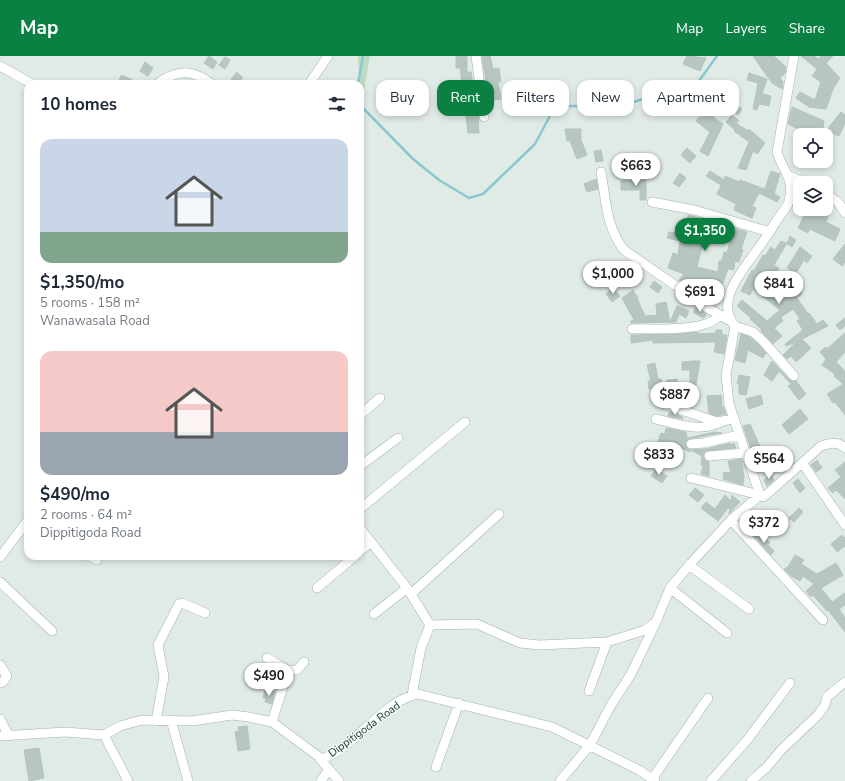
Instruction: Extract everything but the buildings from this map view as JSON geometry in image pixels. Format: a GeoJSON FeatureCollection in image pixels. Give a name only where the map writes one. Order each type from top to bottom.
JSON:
{"type":"FeatureCollection","features":[{"type":"Feature","properties":{"kind":"street"},"geometry":{"type":"LineString","coordinates":[[312,80],[328,56]]}},
{"type":"Feature","properties":{"kind":"street"},"geometry":{"type":"LineString","coordinates":[[476,56],[484,118]]}},
{"type":"Feature","properties":{"kind":"street"},"geometry":{"type":"LineString","coordinates":[[793,177],[790,176],[780,162],[778,152],[794,56]]}},
{"type":"Feature","properties":{"kind":"street"},"geometry":{"type":"LineString","coordinates":[[0,66],[25,80]]}},
{"type":"Feature","properties":{"kind":"street"},"geometry":{"type":"LineString","coordinates":[[160,80],[180,72],[198,74],[206,80]]}},
{"type":"Feature","properties":{"kind":"street"},"geometry":{"type":"LineString","coordinates":[[602,172],[611,228],[616,240],[624,250],[720,315],[753,332],[764,341],[794,376]]}},
{"type":"Feature","properties":{"kind":"street"},"geometry":{"type":"LineString","coordinates":[[760,495],[729,404],[726,375],[733,323],[728,309],[731,289],[743,267],[770,232],[789,202],[790,176]]}},
{"type":"Feature","properties":{"kind":"street"},"geometry":{"type":"LineString","coordinates":[[833,199],[838,202],[844,211]]}},
{"type":"Feature","properties":{"kind":"street"},"geometry":{"type":"LineString","coordinates":[[652,202],[694,210],[770,232]]}},
{"type":"Feature","properties":{"kind":"street"},"geometry":{"type":"LineString","coordinates":[[632,329],[698,326],[711,322],[720,315]]}},
{"type":"Feature","properties":{"kind":"street"},"geometry":{"type":"LineString","coordinates":[[364,412],[380,398]]}},
{"type":"Feature","properties":{"kind":"street"},"geometry":{"type":"LineString","coordinates":[[661,403],[721,422]]}},
{"type":"Feature","properties":{"kind":"street"},"geometry":{"type":"LineString","coordinates":[[656,419],[695,428],[711,427],[733,418]]}},
{"type":"Feature","properties":{"kind":"street"},"geometry":{"type":"LineString","coordinates":[[364,506],[465,422]]}},
{"type":"Feature","properties":{"kind":"street"},"geometry":{"type":"LineString","coordinates":[[692,444],[704,444],[739,435]]}},
{"type":"Feature","properties":{"kind":"street"},"geometry":{"type":"LineString","coordinates":[[364,463],[398,438]]}},
{"type":"Feature","properties":{"kind":"street"},"geometry":{"type":"LineString","coordinates":[[692,478],[763,497],[803,464],[821,446],[840,444],[845,448]]}},
{"type":"Feature","properties":{"kind":"street"},"geometry":{"type":"LineString","coordinates":[[709,456],[745,453]]}},
{"type":"Feature","properties":{"kind":"street"},"geometry":{"type":"LineString","coordinates":[[803,464],[845,525]]}},
{"type":"Feature","properties":{"kind":"street"},"geometry":{"type":"LineString","coordinates":[[560,781],[590,745],[611,705],[631,674],[656,622],[670,588],[689,565],[731,520],[760,495]]}},
{"type":"Feature","properties":{"kind":"street"},"geometry":{"type":"LineString","coordinates":[[374,614],[409,591],[499,514]]}},
{"type":"Feature","properties":{"kind":"street"},"geometry":{"type":"LineString","coordinates":[[731,520],[823,620]]}},
{"type":"Feature","properties":{"kind":"street"},"geometry":{"type":"LineString","coordinates":[[0,557],[24,525]]}},
{"type":"Feature","properties":{"kind":"street"},"geometry":{"type":"LineString","coordinates":[[364,534],[409,591],[430,625]]}},
{"type":"Feature","properties":{"kind":"street"},"geometry":{"type":"LineString","coordinates":[[364,548],[370,543]]}},
{"type":"Feature","properties":{"kind":"street"},"geometry":{"type":"LineString","coordinates":[[317,588],[350,560]]}},
{"type":"Feature","properties":{"kind":"street"},"geometry":{"type":"LineString","coordinates":[[689,565],[749,608]]}},
{"type":"Feature","properties":{"kind":"street"},"geometry":{"type":"LineString","coordinates":[[0,582],[52,631]]}},
{"type":"Feature","properties":{"kind":"street"},"geometry":{"type":"LineString","coordinates":[[670,588],[726,633]]}},
{"type":"Feature","properties":{"kind":"street"},"geometry":{"type":"LineString","coordinates":[[156,721],[164,677],[157,650],[158,645],[179,604],[182,603],[205,614]]}},
{"type":"Feature","properties":{"kind":"street"},"geometry":{"type":"LineString","coordinates":[[430,625],[477,624],[520,643],[539,645],[607,642],[645,630],[656,622]]}},
{"type":"Feature","properties":{"kind":"street"},"geometry":{"type":"LineString","coordinates":[[412,695],[421,648],[430,625]]}},
{"type":"Feature","properties":{"kind":"street"},"geometry":{"type":"LineString","coordinates":[[589,691],[607,642]]}},
{"type":"Feature","properties":{"kind":"street"},"geometry":{"type":"LineString","coordinates":[[267,658],[286,668],[288,671]]}},
{"type":"Feature","properties":{"kind":"street"},"geometry":{"type":"LineString","coordinates":[[288,671],[297,670],[304,662]]}},
{"type":"Feature","properties":{"kind":"street"},"geometry":{"type":"LineString","coordinates":[[0,665],[7,676],[3,682],[0,683]]}},
{"type":"Feature","properties":{"kind":"street"},"geometry":{"type":"LineString","coordinates":[[272,722],[288,671]]}},
{"type":"Feature","properties":{"kind":"street"},"geometry":{"type":"LineString","coordinates":[[751,781],[768,767],[781,750],[818,714],[825,705],[827,697],[845,682]]}},
{"type":"Feature","properties":{"kind":"street"},"geometry":{"type":"LineString","coordinates":[[711,781],[748,739],[790,683]]}},
{"type":"Feature","properties":{"kind":"street","name":"Dippitigoda Road"},"geometry":{"type":"LineString","coordinates":[[104,735],[120,726],[136,721],[192,721],[232,715],[272,722],[320,759],[328,756],[385,711],[412,695],[418,694],[552,727],[590,745],[654,780]]}},
{"type":"Feature","properties":{"kind":"street"},"geometry":{"type":"LineString","coordinates":[[654,780],[708,698]]}},
{"type":"Feature","properties":{"kind":"street"},"geometry":{"type":"LineString","coordinates":[[436,767],[459,703]]}},
{"type":"Feature","properties":{"kind":"street"},"geometry":{"type":"LineString","coordinates":[[0,719],[4,735],[65,732],[104,735],[128,781]]}},
{"type":"Feature","properties":{"kind":"street"},"geometry":{"type":"LineString","coordinates":[[171,720],[188,781]]}},
{"type":"Feature","properties":{"kind":"street"},"geometry":{"type":"LineString","coordinates":[[320,759],[339,781]]}},
{"type":"Feature","properties":{"kind":"street"},"geometry":{"type":"LineString","coordinates":[[321,781],[329,769]]}},
{"type":"Feature","properties":{"kind":"green space"},"geometry":{"type":"Polygon","coordinates":[[[358,56],[370,56],[364,89],[364,80],[359,80],[358,56]]]}},
{"type":"Feature","properties":{"kind":"waterway"},"geometry":{"type":"LineString","coordinates":[[359,80],[363,56]]}},
{"type":"Feature","properties":{"kind":"waterway"},"geometry":{"type":"LineString","coordinates":[[364,109],[413,159],[439,180],[469,198],[483,194],[535,144],[552,112],[568,106],[621,106],[643,99],[667,108],[683,103],[717,56]]}}]}
